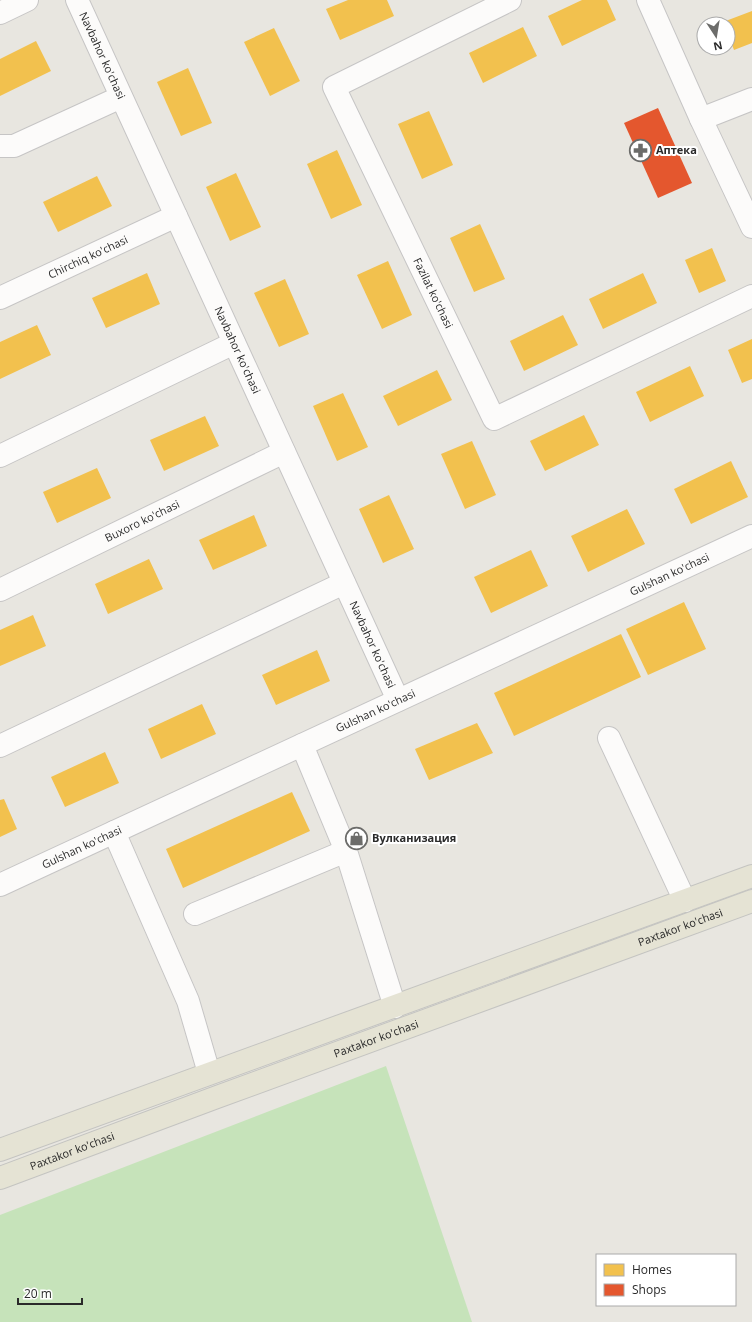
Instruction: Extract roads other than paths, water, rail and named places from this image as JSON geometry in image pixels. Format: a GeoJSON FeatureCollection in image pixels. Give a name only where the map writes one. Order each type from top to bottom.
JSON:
{"type":"FeatureCollection","features":[{"type":"Feature","properties":{"kind":"main road"},"geometry":{"type":"LineString","coordinates":[[0,1150],[752,876]]}},
{"type":"Feature","properties":{"kind":"main road","name":"Paxtakor ko'chasi"},"geometry":{"type":"LineString","coordinates":[[0,1178],[752,901]]}},
{"type":"Feature","properties":{"kind":"street"},"geometry":{"type":"LineString","coordinates":[[0,13],[27,0]]}},
{"type":"Feature","properties":{"kind":"street","name":"Navbahor ko'chasi"},"geometry":{"type":"LineString","coordinates":[[77,0],[398,700]]}},
{"type":"Feature","properties":{"kind":"street","name":"Fazilat ko'chasi"},"geometry":{"type":"LineString","coordinates":[[510,0],[334,88],[494,419],[752,296]]}},
{"type":"Feature","properties":{"kind":"street"},"geometry":{"type":"LineString","coordinates":[[648,0],[701,119],[752,227]]}},
{"type":"Feature","properties":{"kind":"street"},"geometry":{"type":"LineString","coordinates":[[0,146],[14,146],[121,97]]}},
{"type":"Feature","properties":{"kind":"street"},"geometry":{"type":"LineString","coordinates":[[701,119],[752,99]]}},
{"type":"Feature","properties":{"kind":"street","name":"Chirchiq ko'chasi"},"geometry":{"type":"LineString","coordinates":[[0,298],[176,216]]}},
{"type":"Feature","properties":{"kind":"street"},"geometry":{"type":"LineString","coordinates":[[0,456],[234,343]]}},
{"type":"Feature","properties":{"kind":"street","name":"Buxoro ko'chasi"},"geometry":{"type":"LineString","coordinates":[[0,590],[284,452]]}},
{"type":"Feature","properties":{"kind":"street","name":"Gulshan ko'chasi"},"geometry":{"type":"LineString","coordinates":[[0,885],[752,536]]}},
{"type":"Feature","properties":{"kind":"street"},"geometry":{"type":"LineString","coordinates":[[0,746],[344,583]]}},
{"type":"Feature","properties":{"kind":"street"},"geometry":{"type":"LineString","coordinates":[[609,738],[685,901]]}},
{"type":"Feature","properties":{"kind":"street"},"geometry":{"type":"LineString","coordinates":[[302,745],[346,851],[395,1006]]}},
{"type":"Feature","properties":{"kind":"street"},"geometry":{"type":"LineString","coordinates":[[114,832],[188,1001],[209,1073]]}},
{"type":"Feature","properties":{"kind":"street"},"geometry":{"type":"LineString","coordinates":[[194,914],[346,851]]}},
{"type":"Feature","properties":{"kind":"place","name":"Аптека"},"geometry":{"type":"Point","coordinates":[640,150]}},
{"type":"Feature","properties":{"kind":"place","name":"Вулканизация"},"geometry":{"type":"Point","coordinates":[357,838]}}]}
